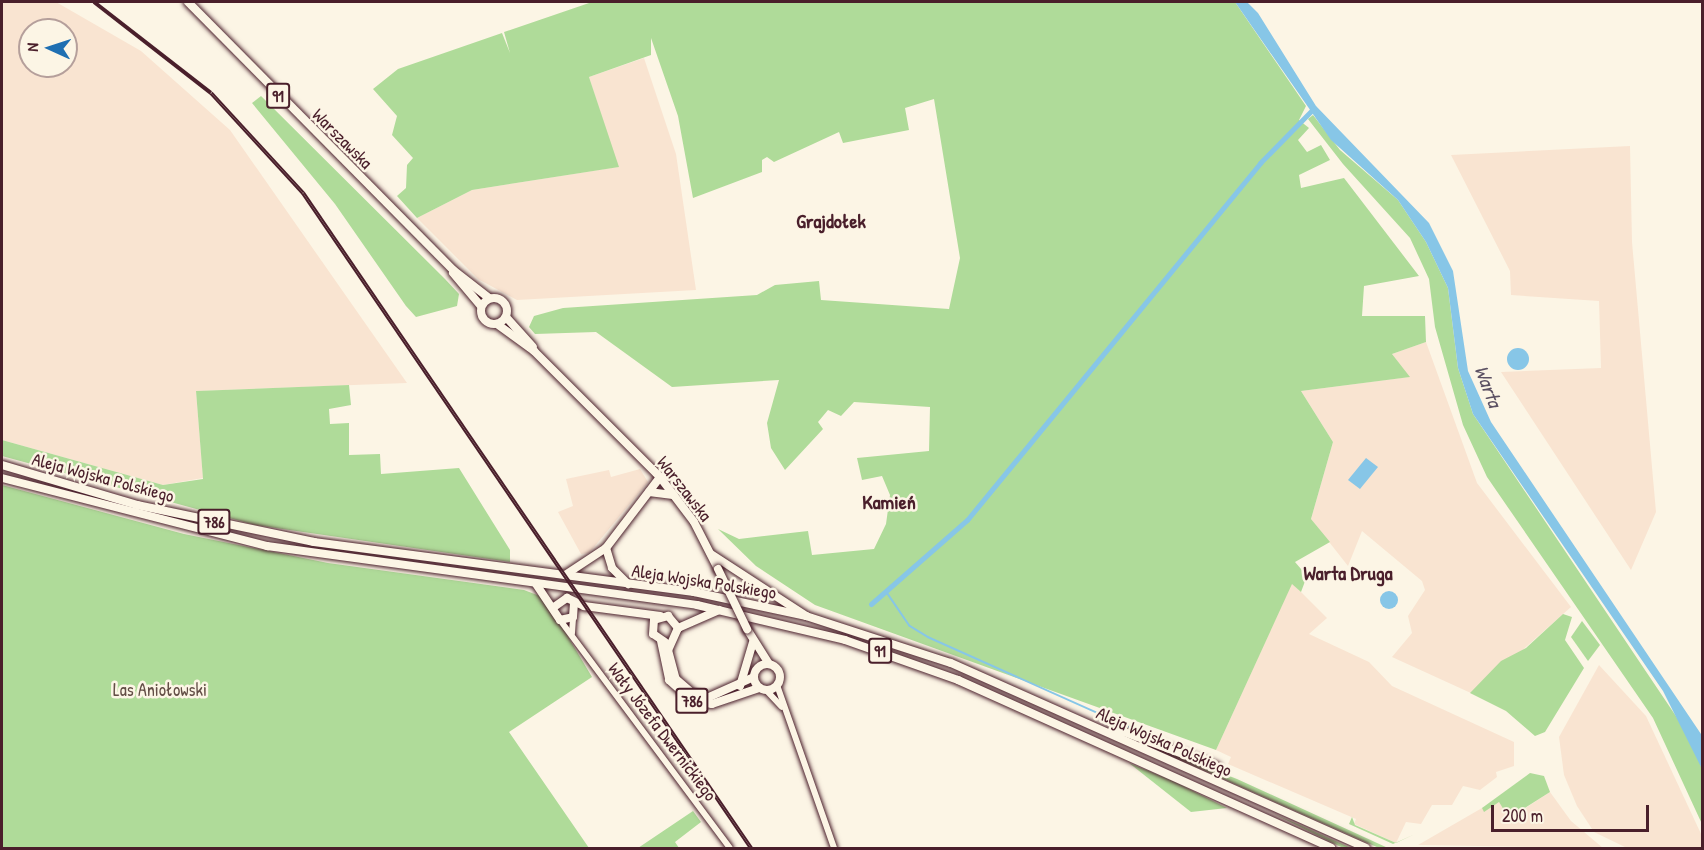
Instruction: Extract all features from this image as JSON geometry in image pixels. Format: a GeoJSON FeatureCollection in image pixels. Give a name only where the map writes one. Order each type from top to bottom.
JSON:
{"type":"FeatureCollection","features":[{"type":"Feature","properties":{"kind":"main road","name":"Warszawska"},"geometry":{"type":"LineString","coordinates":[[188,2],[453,270],[481,306]]}},
{"type":"Feature","properties":{"kind":"main road","name":"Warszawska"},"geometry":{"type":"LineString","coordinates":[[453,270],[489,298]]}},
{"type":"Feature","properties":{"kind":"main road"},"geometry":{"type":"LineString","coordinates":[[481,306],[489,298]]}},
{"type":"Feature","properties":{"kind":"main road","name":"91"},"geometry":{"type":"LineString","coordinates":[[489,298],[505,303],[506,317]]}},
{"type":"Feature","properties":{"kind":"main road","name":"91"},"geometry":{"type":"LineString","coordinates":[[481,306],[484,320],[497,324]]}},
{"type":"Feature","properties":{"kind":"main road","name":"Warszawska"},"geometry":{"type":"LineString","coordinates":[[506,317],[534,351],[660,477],[675,495],[711,554],[747,629],[758,667]]}},
{"type":"Feature","properties":{"kind":"main road"},"geometry":{"type":"LineString","coordinates":[[497,324],[506,317]]}},
{"type":"Feature","properties":{"kind":"main road","name":"Warszawska"},"geometry":{"type":"LineString","coordinates":[[497,324],[534,351]]}},
{"type":"Feature","properties":{"kind":"main road","name":"Aleja Wojska Polskiego"},"geometry":{"type":"LineString","coordinates":[[2,465],[137,505],[314,543],[628,584],[806,616],[951,663],[1366,849]]}},
{"type":"Feature","properties":{"kind":"main road"},"geometry":{"type":"LineString","coordinates":[[564,576],[606,548],[660,477]]}},
{"type":"Feature","properties":{"kind":"main road","name":"Aleja Wojska Polskiego"},"geometry":{"type":"LineString","coordinates":[[2,478],[267,546],[720,609],[845,640],[958,680],[1331,849]]}},
{"type":"Feature","properties":{"kind":"main road"},"geometry":{"type":"LineString","coordinates":[[649,492],[675,495]]}},
{"type":"Feature","properties":{"kind":"main road"},"geometry":{"type":"LineString","coordinates":[[606,548],[612,568],[628,584]]}},
{"type":"Feature","properties":{"kind":"main road"},"geometry":{"type":"LineString","coordinates":[[711,554],[806,616]]}},
{"type":"Feature","properties":{"kind":"main road"},"geometry":{"type":"LineString","coordinates":[[536,584],[561,620],[574,616],[584,606]]}},
{"type":"Feature","properties":{"kind":"main road"},"geometry":{"type":"LineString","coordinates":[[554,607],[564,598],[584,606],[671,617],[678,628]]}},
{"type":"Feature","properties":{"kind":"main road"},"geometry":{"type":"LineString","coordinates":[[574,603],[574,616]]}},
{"type":"Feature","properties":{"kind":"main road"},"geometry":{"type":"LineString","coordinates":[[720,609],[678,628],[671,640],[670,664],[686,690],[714,697],[740,686],[754,677],[758,667],[769,664]]}},
{"type":"Feature","properties":{"kind":"main road"},"geometry":{"type":"LineString","coordinates":[[641,615],[661,641],[671,640]]}},
{"type":"Feature","properties":{"kind":"main road"},"geometry":{"type":"LineString","coordinates":[[652,627],[660,616]]}},
{"type":"Feature","properties":{"kind":"main road","name":"786"},"geometry":{"type":"LineString","coordinates":[[661,641],[669,680],[691,700],[712,704],[763,689]]}},
{"type":"Feature","properties":{"kind":"main road","name":"Warszawska"},"geometry":{"type":"LineString","coordinates":[[753,645],[769,664]]}},
{"type":"Feature","properties":{"kind":"main road"},"geometry":{"type":"LineString","coordinates":[[740,686],[753,645]]}},
{"type":"Feature","properties":{"kind":"main road","name":"91"},"geometry":{"type":"LineString","coordinates":[[769,664],[779,671],[777,685]]}},
{"type":"Feature","properties":{"kind":"main road"},"geometry":{"type":"LineString","coordinates":[[754,677],[763,689],[777,685]]}},
{"type":"Feature","properties":{"kind":"main road"},"geometry":{"type":"LineString","coordinates":[[1106,732],[1124,732],[1217,767]]}},
{"type":"Feature","properties":{"kind":"street"},"geometry":{"type":"LineString","coordinates":[[572,633],[574,616]]}},
{"type":"Feature","properties":{"kind":"street","name":"Wały Józefa Dwernickiego"},"geometry":{"type":"LineString","coordinates":[[561,620],[730,849]]}},
{"type":"Feature","properties":{"kind":"street"},"geometry":{"type":"LineString","coordinates":[[777,685],[834,849]]}},
{"type":"Feature","properties":{"kind":"street"},"geometry":{"type":"LineString","coordinates":[[763,689],[783,706]]}},
{"type":"Feature","properties":{"kind":"shaded area"},"geometry":{"type":"Polygon","coordinates":[[[2,2],[56,2],[141,51],[230,130],[407,383],[196,391],[203,478],[163,485],[2,440],[2,2]]]}},
{"type":"Feature","properties":{"kind":"shaded area"},"geometry":{"type":"Polygon","coordinates":[[[644,58],[676,154],[696,290],[517,300],[478,279],[417,218],[472,190],[618,167],[589,77],[644,58]]]}},
{"type":"Feature","properties":{"kind":"shaded area"},"geometry":{"type":"Polygon","coordinates":[[[1630,146],[1632,242],[1656,512],[1631,570],[1501,372],[1601,368],[1599,301],[1511,295],[1510,271],[1451,155],[1630,146]]]}},
{"type":"Feature","properties":{"kind":"shaded area"},"geometry":{"type":"Polygon","coordinates":[[[1426,342],[1477,483],[1571,607],[1473,694],[1392,657],[1412,633],[1408,616],[1425,590],[1422,581],[1362,531],[1348,566],[1311,519],[1333,442],[1301,391],[1409,377],[1392,354],[1426,342]]]}},
{"type":"Feature","properties":{"kind":"shaded area"},"geometry":{"type":"Polygon","coordinates":[[[640,469],[648,482],[589,553],[581,554],[558,512],[573,506],[566,479],[609,470],[611,477],[640,469]]]}},
{"type":"Feature","properties":{"kind":"shaded area"},"geometry":{"type":"Polygon","coordinates":[[[1292,583],[1327,618],[1309,634],[1369,662],[1392,686],[1514,742],[1514,766],[1496,772],[1497,777],[1480,790],[1463,786],[1452,805],[1432,805],[1421,824],[1406,822],[1396,843],[1354,824],[1356,819],[1228,764],[1231,757],[1216,750],[1292,583]]]}},
{"type":"Feature","properties":{"kind":"shaded area"},"geometry":{"type":"Polygon","coordinates":[[[1599,665],[1646,716],[1702,836],[1702,848],[1627,848],[1594,832],[1577,806],[1564,775],[1559,737],[1599,665]]]}},
{"type":"Feature","properties":{"kind":"shaded area"},"geometry":{"type":"Polygon","coordinates":[[[1550,792],[1571,821],[1603,848],[1418,845],[1482,808],[1499,802],[1510,818],[1550,792]]]}},
{"type":"Feature","properties":{"kind":"green space"},"geometry":{"type":"Polygon","coordinates":[[[592,2],[1235,2],[1306,106],[1299,120],[1309,128],[1298,140],[1307,152],[1321,145],[1330,160],[1299,175],[1301,188],[1344,178],[1419,276],[1364,286],[1362,316],[1425,316],[1426,342],[1392,354],[1410,377],[1301,391],[1333,442],[1311,519],[1330,542],[1295,562],[1307,576],[1301,592],[1292,584],[1216,750],[815,605],[756,566],[718,529],[739,539],[808,531],[812,555],[874,549],[886,524],[890,495],[882,476],[862,480],[857,458],[929,451],[930,407],[854,402],[841,416],[828,410],[818,422],[823,429],[785,470],[771,448],[767,423],[779,380],[672,387],[596,332],[535,334],[529,327],[534,316],[563,308],[757,295],[775,285],[819,281],[821,300],[949,309],[960,258],[934,99],[905,108],[909,130],[843,143],[839,132],[774,162],[767,157],[762,160],[762,172],[693,198],[678,116],[651,38],[651,55],[589,77],[619,167],[472,190],[417,218],[397,196],[406,188],[407,165],[413,158],[392,135],[397,116],[373,89],[398,69],[502,33],[510,53],[504,32],[592,2]]]}},
{"type":"Feature","properties":{"kind":"green space"},"geometry":{"type":"Polygon","coordinates":[[[261,96],[459,294],[457,306],[416,317],[335,204],[252,103],[261,96]]]}},
{"type":"Feature","properties":{"kind":"green space"},"geometry":{"type":"Polygon","coordinates":[[[1313,115],[1340,150],[1398,200],[1426,242],[1448,288],[1458,368],[1473,414],[1690,737],[1702,769],[1702,824],[1653,718],[1487,477],[1463,425],[1435,327],[1429,279],[1410,238],[1343,164],[1308,119],[1313,115]]]}},
{"type":"Feature","properties":{"kind":"green space"},"geometry":{"type":"Polygon","coordinates":[[[349,385],[351,405],[329,409],[330,424],[349,423],[349,455],[380,454],[381,474],[459,468],[510,550],[510,562],[255,525],[2,456],[2,440],[163,485],[203,479],[196,391],[349,385]]]}},
{"type":"Feature","properties":{"kind":"green space","name":"Las Aniołowski"},"geometry":{"type":"Polygon","coordinates":[[[2,485],[184,534],[328,563],[524,590],[545,598],[592,677],[509,732],[589,848],[2,848],[2,485]]]}},
{"type":"Feature","properties":{"kind":"green space"},"geometry":{"type":"Polygon","coordinates":[[[1563,614],[1572,617],[1565,640],[1584,668],[1545,732],[1535,736],[1506,711],[1470,693],[1501,661],[1526,648],[1563,614]]]}},
{"type":"Feature","properties":{"kind":"green space"},"geometry":{"type":"Polygon","coordinates":[[[1582,621],[1600,645],[1588,661],[1571,637],[1582,621]]]}},
{"type":"Feature","properties":{"kind":"green space"},"geometry":{"type":"Polygon","coordinates":[[[1122,734],[1237,779],[1388,848],[1379,848],[1122,734]]]}},
{"type":"Feature","properties":{"kind":"green space"},"geometry":{"type":"Polygon","coordinates":[[[1129,763],[1173,781],[1227,808],[1191,812],[1129,763]]]}},
{"type":"Feature","properties":{"kind":"green space"},"geometry":{"type":"Polygon","coordinates":[[[1530,773],[1544,776],[1550,792],[1509,818],[1499,802],[1484,812],[1482,808],[1530,773]]]}},
{"type":"Feature","properties":{"kind":"green space"},"geometry":{"type":"Polygon","coordinates":[[[693,811],[701,822],[675,842],[679,848],[638,848],[693,811]]]}},
{"type":"Feature","properties":{"kind":"green space"},"geometry":{"type":"Polygon","coordinates":[[[1274,814],[1300,825],[1351,848],[1343,848],[1274,814]]]}},
{"type":"Feature","properties":{"kind":"green space"},"geometry":{"type":"Polygon","coordinates":[[[1352,817],[1355,825],[1396,843],[1393,844],[1349,824],[1352,817]]]}},
{"type":"Feature","properties":{"kind":"water"},"geometry":{"type":"Polygon","coordinates":[[[1235,2],[1247,2],[1258,13],[1316,106],[1429,223],[1453,271],[1468,371],[1491,422],[1701,734],[1702,769],[1663,691],[1473,414],[1458,368],[1448,288],[1426,242],[1398,200],[1331,140],[1235,2]]]}},
{"type":"Feature","properties":{"kind":"water"},"geometry":{"type":"Polygon","coordinates":[[[1518,348],[1528,355],[1529,359],[1522,369],[1518,370],[1508,363],[1507,359],[1514,349],[1518,348]]]}},
{"type":"Feature","properties":{"kind":"water"},"geometry":{"type":"Polygon","coordinates":[[[1366,458],[1378,467],[1360,489],[1348,480],[1366,458]]]}},
{"type":"Feature","properties":{"kind":"water"},"geometry":{"type":"Polygon","coordinates":[[[1389,591],[1397,596],[1398,600],[1393,608],[1389,609],[1381,604],[1380,600],[1385,592],[1389,591]]]}},
{"type":"Feature","properties":{"kind":"waterway"},"geometry":{"type":"LineString","coordinates":[[871,604],[967,520],[1260,163],[1314,108]]}},
{"type":"Feature","properties":{"kind":"waterway"},"geometry":{"type":"LineString","coordinates":[[886,591],[910,626],[928,637],[1131,728]]}},
{"type":"Feature","properties":{"kind":"railway"},"geometry":{"type":"LineString","coordinates":[[94,2],[211,93],[303,193],[751,848]]}},
{"type":"Feature","properties":{"kind":"district","name":"Grajdołek"},"geometry":{"type":"Point","coordinates":[831,220]}},
{"type":"Feature","properties":{"kind":"district","name":"Kamień"},"geometry":{"type":"Point","coordinates":[889,501]}},
{"type":"Feature","properties":{"kind":"district","name":"Warta Druga"},"geometry":{"type":"Point","coordinates":[1348,572]}},
{"type":"Feature","properties":{"kind":"water label","name":"Warta"},"geometry":{"type":"Point","coordinates":[1489,386]}}]}
